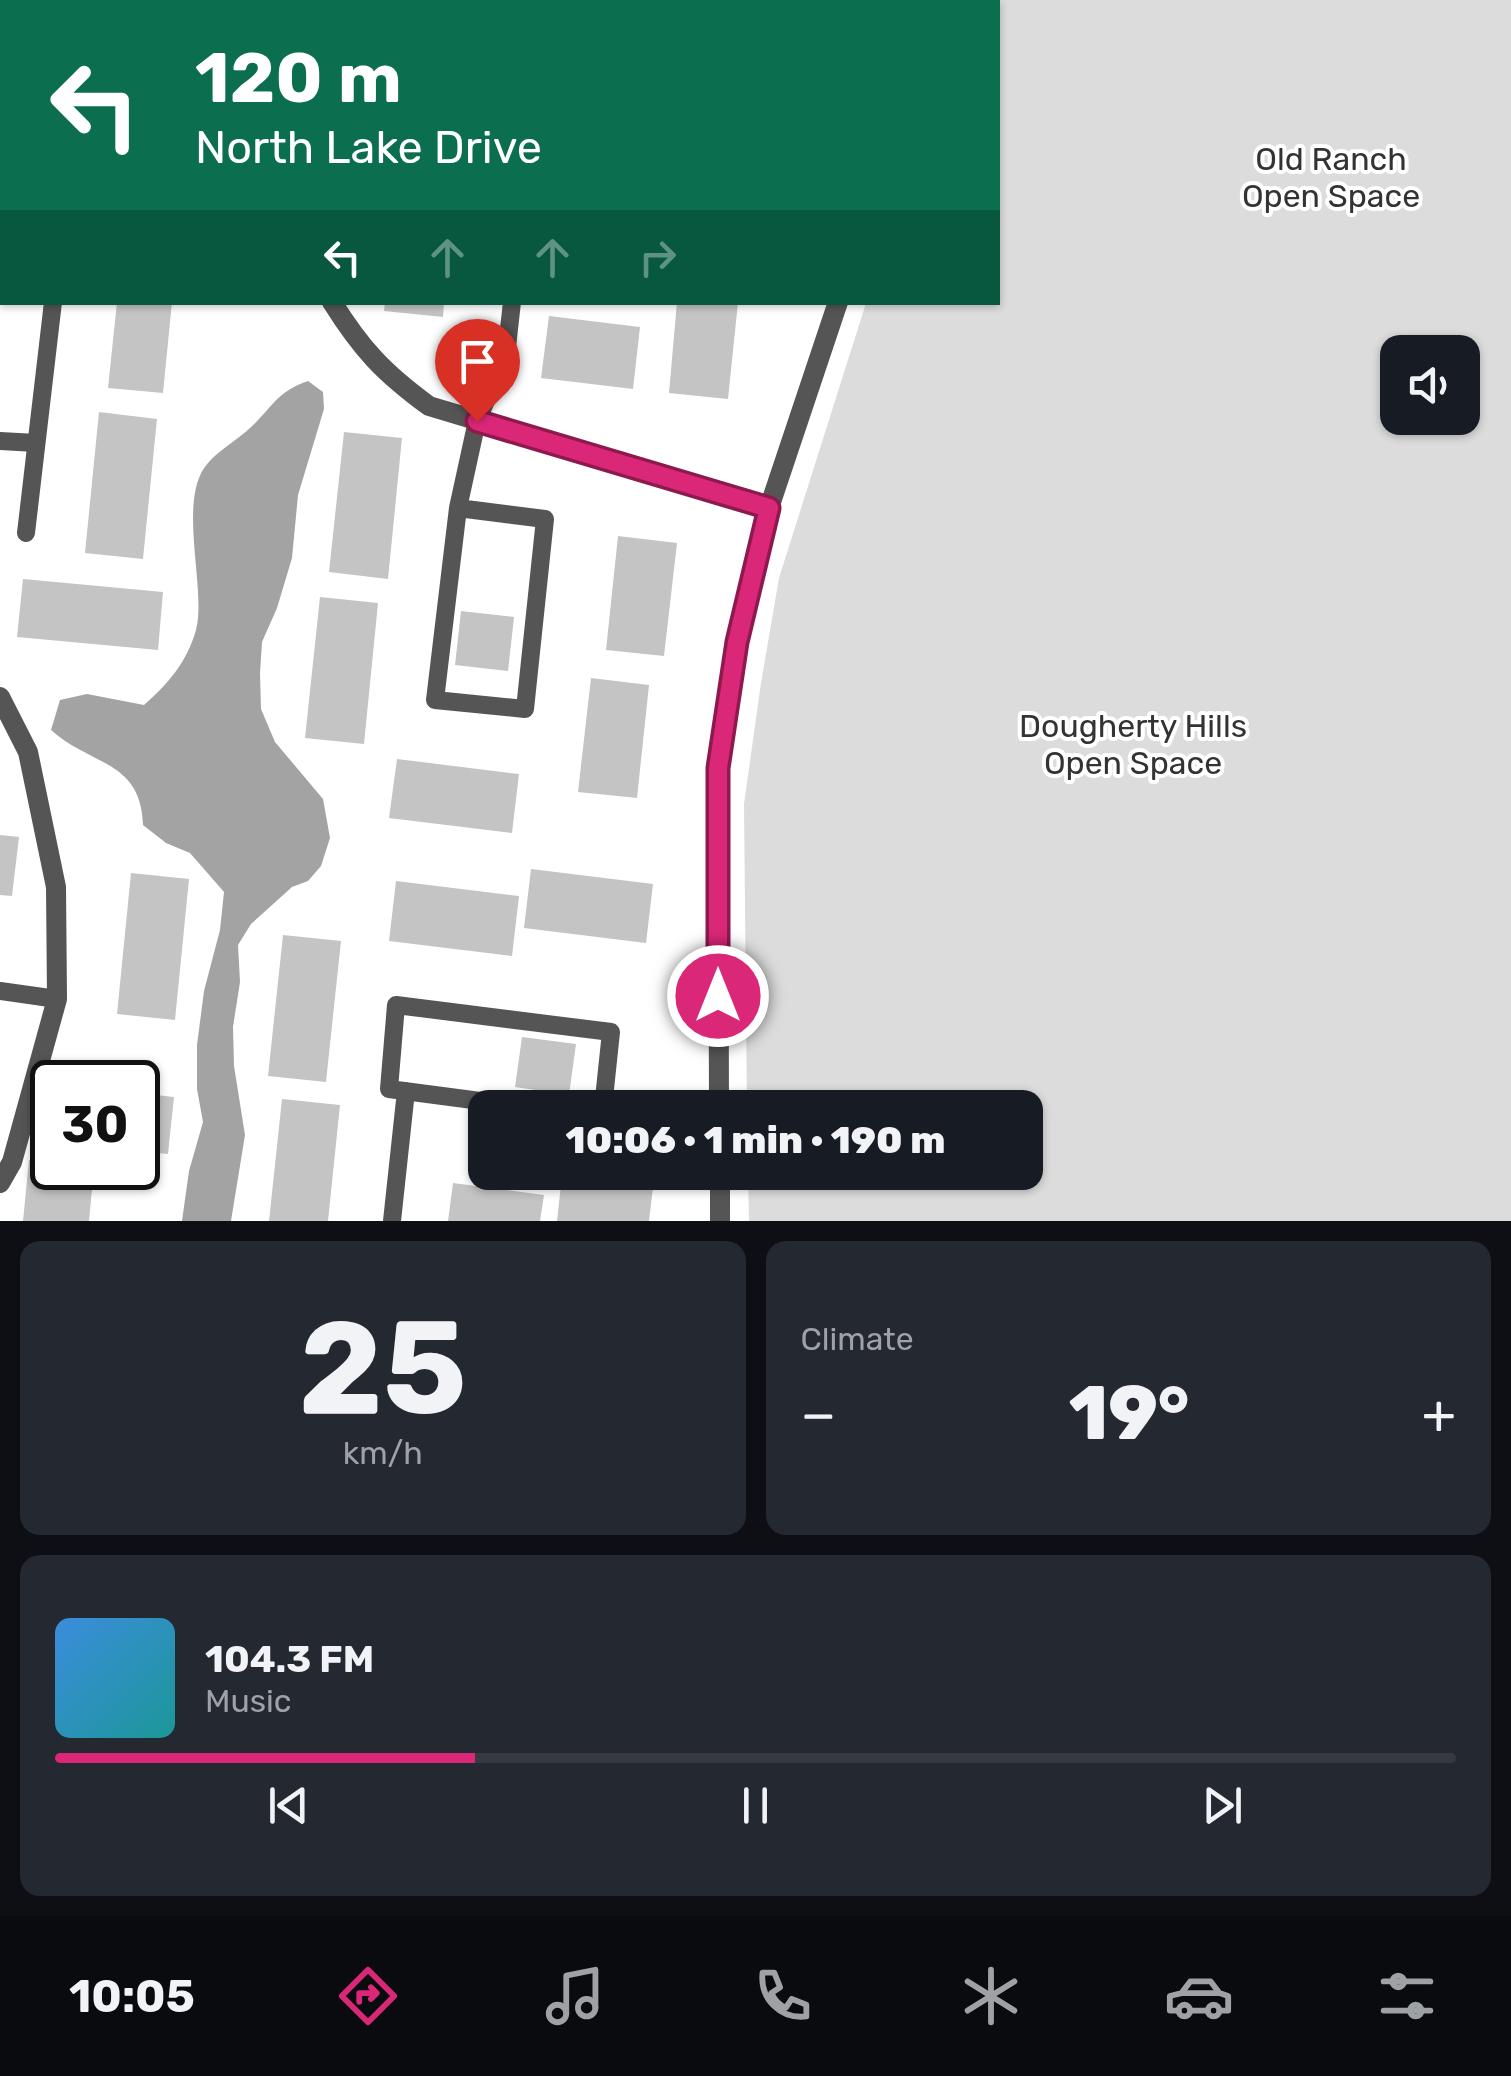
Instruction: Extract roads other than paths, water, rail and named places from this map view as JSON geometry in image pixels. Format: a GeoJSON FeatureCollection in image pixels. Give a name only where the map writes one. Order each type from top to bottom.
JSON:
{"type":"FeatureCollection","features":[{"type":"Feature","properties":{"kind":"street"},"geometry":{"type":"LineString","coordinates":[[334,305],[356,340],[386,375],[429,406],[769,508]]}},
{"type":"Feature","properties":{"kind":"street"},"geometry":{"type":"LineString","coordinates":[[719,1090],[718,768],[737,642],[769,508],[837,305]]}},
{"type":"Feature","properties":{"kind":"street"},"geometry":{"type":"LineString","coordinates":[[0,698],[28,752],[56,887],[57,999],[12,1162],[0,1183]]}},
{"type":"Feature","properties":{"kind":"street"},"geometry":{"type":"LineString","coordinates":[[720,1190],[720,1221]]}},
{"type":"Feature","properties":{"kind":"lane"},"geometry":{"type":"LineString","coordinates":[[26,533],[53,305]]}},
{"type":"Feature","properties":{"kind":"lane"},"geometry":{"type":"LineString","coordinates":[[458,508],[545,519],[525,710],[435,700],[458,508],[477,421],[506,356],[512,305]]}},
{"type":"Feature","properties":{"kind":"lane"},"geometry":{"type":"LineString","coordinates":[[0,441],[36,444]]}},
{"type":"Feature","properties":{"kind":"lane"},"geometry":{"type":"LineString","coordinates":[[0,991],[57,999]]}},
{"type":"Feature","properties":{"kind":"lane"},"geometry":{"type":"LineString","coordinates":[[468,1099],[389,1089],[396,1005],[611,1032],[605,1090]]}},
{"type":"Feature","properties":{"kind":"lane"},"geometry":{"type":"LineString","coordinates":[[392,1221],[406,1091]]}},
{"type":"Feature","properties":{"kind":"park label","name":"Old Ranch Open Space"},"geometry":{"type":"Point","coordinates":[1331,178]}},
{"type":"Feature","properties":{"kind":"park label","name":"Dougherty Hills Open Space"},"geometry":{"type":"Point","coordinates":[1133,744]}}]}
